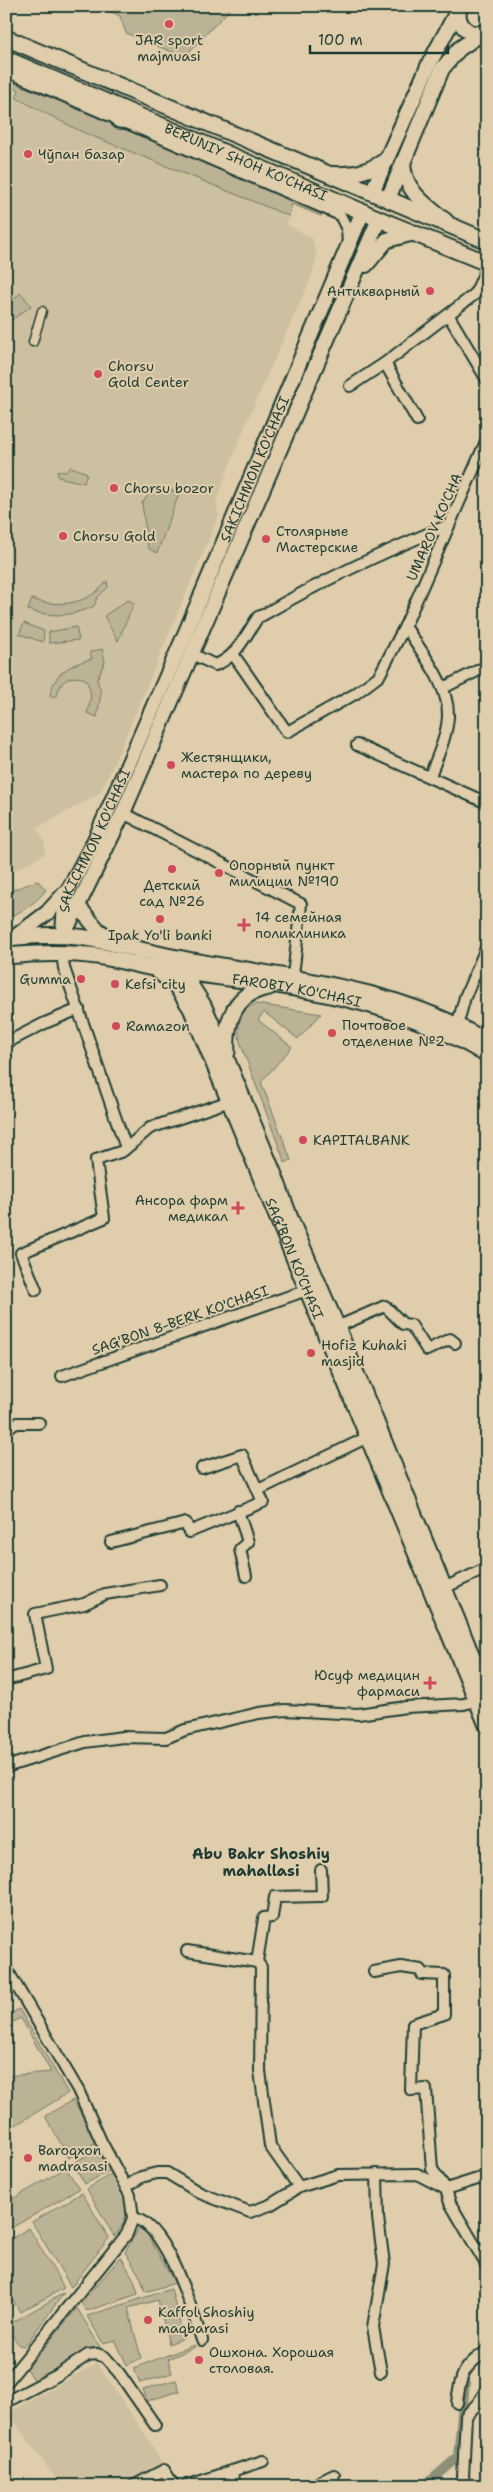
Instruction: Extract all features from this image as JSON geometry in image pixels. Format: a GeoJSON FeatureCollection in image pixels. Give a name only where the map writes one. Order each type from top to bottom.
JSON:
{"type":"FeatureCollection","features":[{"type":"Feature","properties":{"kind":"main road"},"geometry":{"type":"LineString","coordinates":[[460,6],[458,18],[464,28],[475,34],[484,32]]}},
{"type":"Feature","properties":{"kind":"main road","name":"SAKICHMON KO'CHASI"},"geometry":{"type":"LineString","coordinates":[[62,953],[65,901],[68,888],[95,840],[180,648],[372,192],[429,64],[460,6]]}},
{"type":"Feature","properties":{"kind":"main road","name":"SAKICHMON KO'CHASI"},"geometry":{"type":"LineString","coordinates":[[44,953],[63,935],[122,813],[380,219],[442,69],[459,49],[484,32]]}},
{"type":"Feature","properties":{"kind":"main road","name":"BERUNIY SHOH KO'CHASI"},"geometry":{"type":"LineString","coordinates":[[6,38],[487,241]]}},
{"type":"Feature","properties":{"kind":"main road","name":"BERUNIY SHOH KO'CHASI"},"geometry":{"type":"LineString","coordinates":[[6,58],[160,124],[294,188],[364,212],[487,263]]}},
{"type":"Feature","properties":{"kind":"main road"},"geometry":{"type":"LineString","coordinates":[[50,77],[61,94]]}},
{"type":"Feature","properties":{"kind":"main road"},"geometry":{"type":"LineString","coordinates":[[119,120],[160,124]]}},
{"type":"Feature","properties":{"kind":"main road"},"geometry":{"type":"LineString","coordinates":[[330,174],[358,174],[378,166],[387,158]]}},
{"type":"Feature","properties":{"kind":"main road"},"geometry":{"type":"LineString","coordinates":[[404,160],[404,174],[413,193],[452,226]]}},
{"type":"Feature","properties":{"kind":"main road"},"geometry":{"type":"LineString","coordinates":[[351,286],[383,243],[394,237],[414,233]]}},
{"type":"Feature","properties":{"kind":"main road"},"geometry":{"type":"LineString","coordinates":[[11,938],[47,913],[68,888]]}},
{"type":"Feature","properties":{"kind":"main road"},"geometry":{"type":"LineString","coordinates":[[78,906],[98,930],[118,943]]}},
{"type":"Feature","properties":{"kind":"main road","name":"FAROBIY KO'CHASI"},"geometry":{"type":"LineString","coordinates":[[11,938],[63,935],[118,943],[166,956],[288,981],[487,1042]]}},
{"type":"Feature","properties":{"kind":"main road","name":"FAROBIY KO'CHASI"},"geometry":{"type":"LineString","coordinates":[[6,956],[62,953],[108,958],[156,969],[288,981]]}},
{"type":"Feature","properties":{"kind":"main road"},"geometry":{"type":"LineString","coordinates":[[156,969],[166,956]]}},
{"type":"Feature","properties":{"kind":"main road","name":"SAG’BON KO’CHASI"},"geometry":{"type":"LineString","coordinates":[[166,956],[181,972],[203,1004],[228,1063],[291,1221],[337,1327],[484,1697],[487,1725]]}},
{"type":"Feature","properties":{"kind":"main road","name":"SAG’BON KO’CHASI"},"geometry":{"type":"LineString","coordinates":[[156,969],[176,987],[191,1008],[368,1437],[443,1597]]}},
{"type":"Feature","properties":{"kind":"main road"},"geometry":{"type":"LineString","coordinates":[[228,1063],[228,1027],[237,1004],[255,990],[288,981]]}},
{"type":"Feature","properties":{"kind":"main road","name":"FAROBIY KO'CHASI"},"geometry":{"type":"LineString","coordinates":[[456,1031],[487,1055]]}},
{"type":"Feature","properties":{"kind":"street"},"geometry":{"type":"LineString","coordinates":[[6,71],[119,120],[294,188],[340,216],[347,230],[347,250]]}},
{"type":"Feature","properties":{"kind":"street"},"geometry":{"type":"LineString","coordinates":[[350,386],[386,363],[475,294],[487,267]]}},
{"type":"Feature","properties":{"kind":"street"},"geometry":{"type":"LineString","coordinates":[[33,342],[42,311]]}},
{"type":"Feature","properties":{"kind":"street"},"geometry":{"type":"LineString","coordinates":[[448,316],[487,380]]}},
{"type":"Feature","properties":{"kind":"street"},"geometry":{"type":"LineString","coordinates":[[386,363],[417,420]]}},
{"type":"Feature","properties":{"kind":"street","name":"UMAROV KO'CHA"},"geometry":{"type":"LineString","coordinates":[[233,654],[287,732],[355,694],[379,676],[405,626],[486,440]]}},
{"type":"Feature","properties":{"kind":"street"},"geometry":{"type":"LineString","coordinates":[[192,654],[216,665],[233,654],[258,618],[309,588],[372,557],[449,525]]}},
{"type":"Feature","properties":{"kind":"street"},"geometry":{"type":"LineString","coordinates":[[405,626],[443,688],[448,715],[445,735],[430,776]]}},
{"type":"Feature","properties":{"kind":"street"},"geometry":{"type":"LineString","coordinates":[[443,688],[487,666]]}},
{"type":"Feature","properties":{"kind":"street"},"geometry":{"type":"LineString","coordinates":[[357,745],[487,803]]}},
{"type":"Feature","properties":{"kind":"street"},"geometry":{"type":"LineString","coordinates":[[122,813],[300,904],[295,961],[288,981]]}},
{"type":"Feature","properties":{"kind":"street"},"geometry":{"type":"LineString","coordinates":[[456,1031],[465,997],[487,946]]}},
{"type":"Feature","properties":{"kind":"street"},"geometry":{"type":"LineString","coordinates":[[62,953],[64,968],[126,1148]]}},
{"type":"Feature","properties":{"kind":"street"},"geometry":{"type":"LineString","coordinates":[[6,1044],[45,1023],[79,1010]]}},
{"type":"Feature","properties":{"kind":"street"},"geometry":{"type":"LineString","coordinates":[[36,1290],[21,1253],[104,1218],[95,1162],[126,1148],[150,1128],[230,1101]]}},
{"type":"Feature","properties":{"kind":"street","name":"SAG'BON 8-BERK KO'CHASI"},"geometry":{"type":"LineString","coordinates":[[62,1376],[308,1290]]}},
{"type":"Feature","properties":{"kind":"street"},"geometry":{"type":"LineString","coordinates":[[337,1327],[385,1306],[403,1324],[410,1325],[427,1350],[450,1339],[455,1343]]}},
{"type":"Feature","properties":{"kind":"street"},"geometry":{"type":"LineString","coordinates":[[6,1427],[18,1423],[39,1423]]}},
{"type":"Feature","properties":{"kind":"street"},"geometry":{"type":"LineString","coordinates":[[258,1490],[368,1437]]}},
{"type":"Feature","properties":{"kind":"street"},"geometry":{"type":"LineString","coordinates":[[112,1542],[186,1523],[189,1532],[263,1502],[242,1455],[202,1468]]}},
{"type":"Feature","properties":{"kind":"street"},"geometry":{"type":"LineString","coordinates":[[238,1512],[248,1542],[240,1549],[246,1576]]}},
{"type":"Feature","properties":{"kind":"street"},"geometry":{"type":"LineString","coordinates":[[443,1597],[487,1568]]}},
{"type":"Feature","properties":{"kind":"street"},"geometry":{"type":"LineString","coordinates":[[6,1680],[46,1669],[35,1614],[84,1604],[105,1594],[160,1585]]}},
{"type":"Feature","properties":{"kind":"street"},"geometry":{"type":"LineString","coordinates":[[6,1767],[85,1742],[123,1736],[166,1738],[185,1730],[259,1713],[286,1710],[358,1714],[406,1707],[448,1706],[484,1697]]}},
{"type":"Feature","properties":{"kind":"street"},"geometry":{"type":"LineString","coordinates":[[257,1962],[264,1918],[272,1918],[275,1897],[322,1896],[320,1870]]}},
{"type":"Feature","properties":{"kind":"street"},"geometry":{"type":"LineString","coordinates":[[187,1951],[257,1962],[261,1967],[260,2071],[270,2146],[298,2187]]}},
{"type":"Feature","properties":{"kind":"street"},"geometry":{"type":"LineString","coordinates":[[374,1972],[401,1967],[421,1970],[422,1974],[444,1975],[444,2014],[414,2024],[411,2090],[426,2089],[432,2169],[446,2189],[450,2203],[487,2266]]}},
{"type":"Feature","properties":{"kind":"street"},"geometry":{"type":"LineString","coordinates":[[6,1968],[78,2090],[101,2141],[133,2202],[131,2227],[122,2240],[6,2383]]}},
{"type":"Feature","properties":{"kind":"street"},"geometry":{"type":"LineString","coordinates":[[126,2187],[141,2178],[157,2173],[167,2173],[200,2193],[250,2212],[270,2206],[298,2187],[338,2175],[417,2174],[446,2189],[487,2176]]}},
{"type":"Feature","properties":{"kind":"street"},"geometry":{"type":"LineString","coordinates":[[377,2174],[378,2218],[384,2264],[373,2326],[381,2372]]}},
{"type":"Feature","properties":{"kind":"street"},"geometry":{"type":"LineString","coordinates":[[133,2218],[144,2222],[157,2236],[182,2283],[202,2340]]}},
{"type":"Feature","properties":{"kind":"street"},"geometry":{"type":"LineString","coordinates":[[457,2403],[462,2374],[472,2361],[487,2351]]}},
{"type":"Feature","properties":{"kind":"street"},"geometry":{"type":"LineString","coordinates":[[6,2402],[56,2376],[88,2356],[97,2354],[105,2357],[119,2373],[155,2425]]}},
{"type":"Feature","properties":{"kind":"street"},"geometry":{"type":"LineString","coordinates":[[466,2486],[463,2477],[466,2416],[478,2403],[487,2388]]}},
{"type":"Feature","properties":{"kind":"street"},"geometry":{"type":"LineString","coordinates":[[186,2486],[263,2461]]}},
{"type":"Feature","properties":{"kind":"street"},"geometry":{"type":"LineString","coordinates":[[133,2486],[164,2470],[174,2486]]}},
{"type":"Feature","properties":{"kind":"street"},"geometry":{"type":"LineString","coordinates":[[231,2470],[236,2486]]}},
{"type":"Feature","properties":{"kind":"street"},"geometry":{"type":"LineString","coordinates":[[311,2486],[334,2475]]}},
{"type":"Feature","properties":{"kind":"shaded area","name":"JAR sport majmuasi"},"geometry":{"type":"Polygon","coordinates":[[[63,6],[233,6],[184,57],[126,33],[120,16],[101,7],[80,13],[63,6]]]}},
{"type":"Feature","properties":{"kind":"shaded area"},"geometry":{"type":"Polygon","coordinates":[[[6,80],[81,109],[323,213],[321,216],[292,204],[289,216],[80,131],[16,98],[19,90],[6,85],[6,80]]]}},
{"type":"Feature","properties":{"kind":"shaded area","name":"Chorsu bozor"},"geometry":{"type":"Polygon","coordinates":[[[6,95],[80,131],[286,213],[289,216],[286,224],[312,238],[317,256],[310,280],[247,421],[224,479],[216,503],[219,515],[100,793],[37,828],[44,840],[45,854],[6,875],[6,95]]]}},
{"type":"Feature","properties":{"kind":"shaded area"},"geometry":{"type":"Polygon","coordinates":[[[21,293],[31,306],[6,324],[6,305],[21,293]]]}},
{"type":"Feature","properties":{"kind":"shaded area"},"geometry":{"type":"Polygon","coordinates":[[[71,467],[87,473],[84,483],[58,477],[57,471],[66,472],[71,467]]]}},
{"type":"Feature","properties":{"kind":"shaded area"},"geometry":{"type":"Polygon","coordinates":[[[171,490],[179,494],[157,553],[148,548],[142,503],[151,492],[171,490]]]}},
{"type":"Feature","properties":{"kind":"shaded area"},"geometry":{"type":"Polygon","coordinates":[[[107,581],[108,587],[97,598],[94,606],[86,610],[53,615],[28,610],[32,599],[62,604],[82,600],[100,589],[107,581]]]}},
{"type":"Feature","properties":{"kind":"shaded area"},"geometry":{"type":"Polygon","coordinates":[[[128,600],[134,603],[118,641],[104,616],[128,600]]]}},
{"type":"Feature","properties":{"kind":"shaded area"},"geometry":{"type":"Polygon","coordinates":[[[24,623],[44,631],[43,642],[19,634],[24,623]]]}},
{"type":"Feature","properties":{"kind":"shaded area"},"geometry":{"type":"Polygon","coordinates":[[[76,627],[79,640],[49,643],[49,632],[76,627]]]}},
{"type":"Feature","properties":{"kind":"shaded area"},"geometry":{"type":"Polygon","coordinates":[[[102,649],[105,661],[97,680],[101,693],[97,717],[87,713],[90,695],[85,679],[75,677],[66,680],[58,690],[57,696],[50,697],[51,689],[58,676],[76,664],[92,659],[90,652],[102,649]]]}},
{"type":"Feature","properties":{"kind":"shaded area"},"geometry":{"type":"Polygon","coordinates":[[[38,881],[46,890],[28,907],[6,919],[6,892],[38,881]]]}},
{"type":"Feature","properties":{"kind":"shaded area"},"geometry":{"type":"Polygon","coordinates":[[[256,1004],[321,1014],[298,1039],[264,1012],[258,1020],[292,1047],[261,1082],[291,1160],[285,1163],[240,1042],[239,1025],[242,1014],[245,1010],[256,1004]]]}},
{"type":"Feature","properties":{"kind":"shaded area"},"geometry":{"type":"Polygon","coordinates":[[[19,2009],[68,2093],[14,2126],[6,2118],[6,2076],[51,2072],[21,2018],[6,2025],[6,2017],[19,2009]]]}},
{"type":"Feature","properties":{"kind":"shaded area"},"geometry":{"type":"Polygon","coordinates":[[[73,2100],[98,2141],[69,2158],[45,2116],[73,2100]]]}},
{"type":"Feature","properties":{"kind":"shaded area"},"geometry":{"type":"Polygon","coordinates":[[[99,2148],[111,2170],[85,2184],[73,2163],[99,2148]]]}},
{"type":"Feature","properties":{"kind":"shaded area"},"geometry":{"type":"Polygon","coordinates":[[[66,2168],[79,2189],[6,2231],[6,2203],[66,2168]]]}},
{"type":"Feature","properties":{"kind":"shaded area"},"geometry":{"type":"Polygon","coordinates":[[[113,2173],[126,2205],[124,2220],[114,2236],[87,2189],[113,2173]]]}},
{"type":"Feature","properties":{"kind":"shaded area"},"geometry":{"type":"Polygon","coordinates":[[[82,2193],[109,2238],[71,2287],[32,2222],[82,2193]]]}},
{"type":"Feature","properties":{"kind":"shaded area"},"geometry":{"type":"Polygon","coordinates":[[[29,2228],[64,2288],[20,2312],[6,2289],[6,2242],[29,2228]]]}},
{"type":"Feature","properties":{"kind":"shaded area"},"geometry":{"type":"Polygon","coordinates":[[[139,2228],[147,2234],[175,2283],[145,2292],[141,2278],[125,2252],[139,2228]]]}},
{"type":"Feature","properties":{"kind":"shaded area"},"geometry":{"type":"Polygon","coordinates":[[[121,2257],[134,2280],[138,2294],[87,2311],[81,2303],[121,2257]]]}},
{"type":"Feature","properties":{"kind":"shaded area"},"geometry":{"type":"Polygon","coordinates":[[[171,2289],[184,2338],[169,2344],[158,2300],[128,2308],[141,2358],[127,2365],[115,2340],[103,2343],[87,2316],[171,2289]]]}},
{"type":"Feature","properties":{"kind":"shaded area"},"geometry":{"type":"Polygon","coordinates":[[[64,2293],[25,2346],[19,2345],[9,2331],[6,2332],[6,2326],[64,2293]]]}},
{"type":"Feature","properties":{"kind":"shaded area"},"geometry":{"type":"Polygon","coordinates":[[[77,2308],[100,2347],[35,2381],[27,2369],[77,2308]]]}},
{"type":"Feature","properties":{"kind":"shaded area"},"geometry":{"type":"Polygon","coordinates":[[[194,2345],[195,2347],[168,2359],[172,2373],[140,2383],[134,2368],[194,2345]]]}},
{"type":"Feature","properties":{"kind":"shaded area"},"geometry":{"type":"Polygon","coordinates":[[[97,2363],[154,2448],[163,2466],[130,2486],[61,2486],[8,2413],[97,2363]]]}},
{"type":"Feature","properties":{"kind":"shaded area"},"geometry":{"type":"Polygon","coordinates":[[[176,2380],[180,2391],[147,2401],[143,2389],[176,2380]]]}},
{"type":"Feature","properties":{"kind":"waterway"},"geometry":{"type":"LineString","coordinates":[[425,2486],[458,2457],[465,2382]]}},
{"type":"Feature","properties":{"kind":"place","name":"JAR sport majmuasi"},"geometry":{"type":"Point","coordinates":[169,24]}},
{"type":"Feature","properties":{"kind":"place","name":"Чўпан базар"},"geometry":{"type":"Point","coordinates":[28,154]}},
{"type":"Feature","properties":{"kind":"place","name":"Антикварный"},"geometry":{"type":"Point","coordinates":[430,291]}},
{"type":"Feature","properties":{"kind":"place","name":"Chorsu Gold Center"},"geometry":{"type":"Point","coordinates":[98,374]}},
{"type":"Feature","properties":{"kind":"place","name":"Chorsu bozor"},"geometry":{"type":"Point","coordinates":[114,488]}},
{"type":"Feature","properties":{"kind":"place","name":"Chorsu Gold"},"geometry":{"type":"Point","coordinates":[63,536]}},
{"type":"Feature","properties":{"kind":"place","name":"Столярные Мастерские"},"geometry":{"type":"Point","coordinates":[266,539]}},
{"type":"Feature","properties":{"kind":"place","name":"Жестянщики, мастера по дереву"},"geometry":{"type":"Point","coordinates":[171,765]}},
{"type":"Feature","properties":{"kind":"place","name":"Детский сад №26"},"geometry":{"type":"Point","coordinates":[172,869]}},
{"type":"Feature","properties":{"kind":"place","name":"Опорный пункт милиции №190"},"geometry":{"type":"Point","coordinates":[219,873]}},
{"type":"Feature","properties":{"kind":"place","name":"Ipak Yo'li banki"},"geometry":{"type":"Point","coordinates":[160,919]}},
{"type":"Feature","properties":{"kind":"place","name":"14 семейная поликлиника"},"geometry":{"type":"Point","coordinates":[244,925]}},
{"type":"Feature","properties":{"kind":"place","name":"Gumma"},"geometry":{"type":"Point","coordinates":[81,979]}},
{"type":"Feature","properties":{"kind":"place","name":"Kefsi city"},"geometry":{"type":"Point","coordinates":[115,984]}},
{"type":"Feature","properties":{"kind":"place","name":"Ramazon"},"geometry":{"type":"Point","coordinates":[116,1026]}},
{"type":"Feature","properties":{"kind":"place","name":"Почтовое отделение №2"},"geometry":{"type":"Point","coordinates":[332,1033]}},
{"type":"Feature","properties":{"kind":"place","name":"KAPITALBANK"},"geometry":{"type":"Point","coordinates":[303,1140]}},
{"type":"Feature","properties":{"kind":"place","name":"Ансора фарм медикал"},"geometry":{"type":"Point","coordinates":[238,1208]}},
{"type":"Feature","properties":{"kind":"place","name":"Hofiz Kuhaki masjid"},"geometry":{"type":"Point","coordinates":[311,1353]}},
{"type":"Feature","properties":{"kind":"place","name":"Юсуф медицин фармаси"},"geometry":{"type":"Point","coordinates":[430,1683]}},
{"type":"Feature","properties":{"kind":"place","name":"Baroqxon madrasasi"},"geometry":{"type":"Point","coordinates":[28,2158]}},
{"type":"Feature","properties":{"kind":"place","name":"Kaffol Shoshiy maqbarasi"},"geometry":{"type":"Point","coordinates":[148,2320]}},
{"type":"Feature","properties":{"kind":"place","name":"Ошхона. Хорошая столовая."},"geometry":{"type":"Point","coordinates":[199,2360]}},
{"type":"Feature","properties":{"kind":"district","name":"Abu Bakr Shoshiy mahallasi"},"geometry":{"type":"Point","coordinates":[261,1862]}}]}
